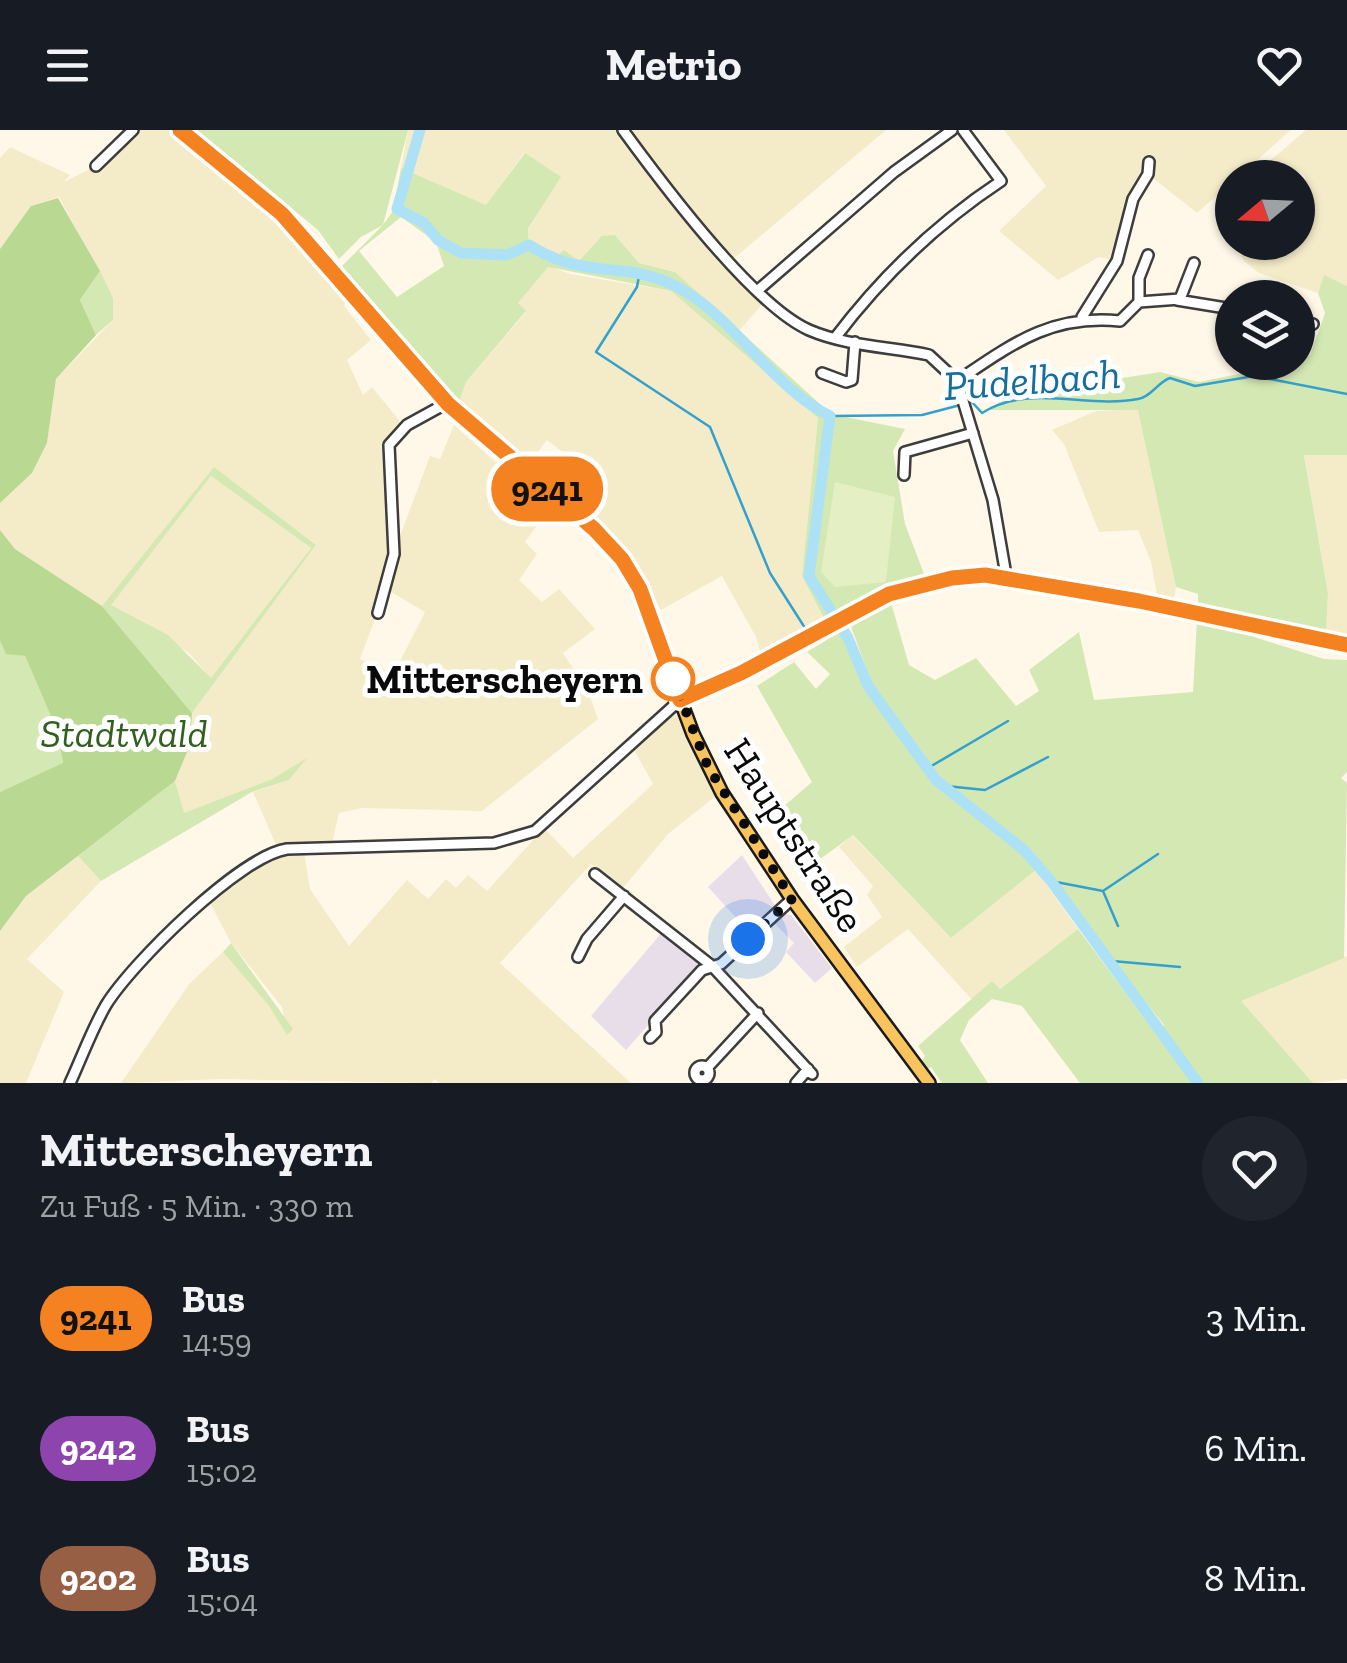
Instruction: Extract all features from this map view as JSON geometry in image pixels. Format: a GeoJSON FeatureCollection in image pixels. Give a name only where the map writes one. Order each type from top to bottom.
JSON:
{"type":"FeatureCollection","features":[{"type":"Feature","properties":{"kind":"main road","name":"Hauptstraße"},"geometry":{"type":"LineString","coordinates":[[180,130],[282,214],[448,404],[594,529],[622,559],[640,589],[680,700],[722,793],[792,899],[929,1083]]}},
{"type":"Feature","properties":{"kind":"street"},"geometry":{"type":"LineString","coordinates":[[96,166],[133,130]]}},
{"type":"Feature","properties":{"kind":"street"},"geometry":{"type":"LineString","coordinates":[[622,130],[781,314],[835,338],[929,356],[957,381],[1004,545],[1006,576]]}},
{"type":"Feature","properties":{"kind":"street"},"geometry":{"type":"LineString","coordinates":[[757,290],[894,172],[952,130]]}},
{"type":"Feature","properties":{"kind":"street"},"geometry":{"type":"LineString","coordinates":[[835,338],[890,270],[959,209],[1001,181],[963,130]]}},
{"type":"Feature","properties":{"kind":"street"},"geometry":{"type":"LineString","coordinates":[[1082,317],[1117,261],[1133,199],[1148,174],[1149,162]]}},
{"type":"Feature","properties":{"kind":"street"},"geometry":{"type":"LineString","coordinates":[[1139,302],[1139,278],[1148,255]]}},
{"type":"Feature","properties":{"kind":"street"},"geometry":{"type":"LineString","coordinates":[[1177,300],[1194,263]]}},
{"type":"Feature","properties":{"kind":"street"},"geometry":{"type":"LineString","coordinates":[[957,381],[1032,334],[1082,317],[1120,321],[1139,302],[1177,300],[1215,306]]}},
{"type":"Feature","properties":{"kind":"street"},"geometry":{"type":"LineString","coordinates":[[822,372],[846,382],[852,380],[856,342]]}},
{"type":"Feature","properties":{"kind":"street"},"geometry":{"type":"LineString","coordinates":[[378,614],[394,554],[389,446],[408,425],[448,404]]}},
{"type":"Feature","properties":{"kind":"street"},"geometry":{"type":"LineString","coordinates":[[904,476],[906,452],[972,433]]}},
{"type":"Feature","properties":{"kind":"street"},"geometry":{"type":"LineString","coordinates":[[70,1083],[108,1003],[125,980],[199,906],[258,856],[286,849],[512,839],[556,816],[680,700],[829,628],[889,594],[932,582],[1006,576],[1347,645]]}},
{"type":"Feature","properties":{"kind":"street"},"geometry":{"type":"LineString","coordinates":[[595,874],[712,966],[758,1013],[810,1072],[796,1083]]}},
{"type":"Feature","properties":{"kind":"street"},"geometry":{"type":"LineString","coordinates":[[578,957],[587,939],[624,896]]}},
{"type":"Feature","properties":{"kind":"street"},"geometry":{"type":"LineString","coordinates":[[650,1038],[656,1032],[655,1022],[702,970],[720,964],[792,899]]}},
{"type":"Feature","properties":{"kind":"street"},"geometry":{"type":"LineString","coordinates":[[707,1068],[758,1013]]}},
{"type":"Feature","properties":{"kind":"shaded area"},"geometry":{"type":"Polygon","coordinates":[[[136,130],[173,130],[270,209],[349,293],[344,306],[371,340],[347,360],[363,395],[372,387],[403,425],[390,440],[397,544],[430,456],[440,459],[454,425],[540,502],[553,503],[525,542],[537,554],[519,580],[542,602],[559,589],[595,629],[563,653],[588,691],[598,719],[482,811],[363,808],[339,813],[332,844],[277,847],[253,792],[289,780],[304,760],[272,779],[183,814],[175,781],[190,745],[192,713],[316,545],[214,468],[102,606],[15,549],[0,530],[0,503],[32,473],[47,443],[56,379],[113,320],[113,298],[59,197],[31,206],[0,249],[0,158],[10,147],[70,175],[64,182],[96,166],[136,130]],[[386,589],[360,659],[394,673],[425,612],[386,589]]]}},
{"type":"Feature","properties":{"kind":"shaded area"},"geometry":{"type":"Polygon","coordinates":[[[408,130],[886,130],[731,261],[766,300],[738,332],[675,272],[639,263],[615,235],[602,237],[579,262],[553,261],[529,245],[528,230],[560,178],[524,153],[486,206],[401,168],[408,130]]]}},
{"type":"Feature","properties":{"kind":"shaded area"},"geometry":{"type":"Polygon","coordinates":[[[1004,130],[1291,130],[1257,160],[1215,160],[1215,197],[1197,213],[1149,175],[1133,199],[1117,261],[1099,257],[1058,280],[999,231],[1046,186],[1004,130]]]}},
{"type":"Feature","properties":{"kind":"shaded area"},"geometry":{"type":"Polygon","coordinates":[[[1306,130],[1347,130],[1347,286],[1324,276],[1318,293],[1315,280],[1280,280],[1259,273],[1244,261],[1315,260],[1315,160],[1271,160],[1306,130]]]}},
{"type":"Feature","properties":{"kind":"shaded area"},"geometry":{"type":"Polygon","coordinates":[[[548,266],[570,274],[671,291],[818,418],[802,576],[829,628],[763,662],[756,637],[722,576],[661,610],[623,544],[579,504],[591,474],[547,440],[528,465],[460,400],[466,382],[526,312],[517,304],[548,266]]]}},
{"type":"Feature","properties":{"kind":"shaded area"},"geometry":{"type":"Polygon","coordinates":[[[1139,409],[1176,587],[1174,599],[1157,594],[1151,562],[1138,530],[1099,532],[1064,444],[1052,430],[1096,411],[1139,409]]]}},
{"type":"Feature","properties":{"kind":"shaded area"},"geometry":{"type":"Polygon","coordinates":[[[1304,454],[1347,455],[1347,636],[1326,632],[1328,592],[1304,454]]]}},
{"type":"Feature","properties":{"kind":"shaded area"},"geometry":{"type":"Polygon","coordinates":[[[211,476],[311,548],[211,679],[189,653],[110,605],[211,476]]]}},
{"type":"Feature","properties":{"kind":"shaded area"},"geometry":{"type":"Polygon","coordinates":[[[673,715],[683,717],[717,795],[668,834],[623,888],[591,864],[500,963],[631,1083],[221,1079],[121,1083],[190,983],[223,952],[269,1006],[287,1034],[282,1007],[231,943],[209,901],[248,866],[273,854],[304,852],[310,889],[349,946],[407,880],[428,899],[446,879],[456,888],[468,875],[487,891],[544,828],[573,858],[653,784],[633,748],[673,715]]]}},
{"type":"Feature","properties":{"kind":"shaded area"},"geometry":{"type":"Polygon","coordinates":[[[852,835],[951,938],[1036,870],[1078,929],[1000,989],[991,982],[972,1000],[908,929],[857,967],[844,947],[882,917],[867,895],[873,886],[839,847],[852,835]]]}},
{"type":"Feature","properties":{"kind":"shaded area"},"geometry":{"type":"Polygon","coordinates":[[[742,855],[776,907],[749,932],[708,887],[742,855]]]}},
{"type":"Feature","properties":{"kind":"shaded area"},"geometry":{"type":"Polygon","coordinates":[[[78,856],[101,881],[27,959],[64,992],[26,1083],[0,1083],[0,931],[26,896],[78,856]]]}},
{"type":"Feature","properties":{"kind":"shaded area"},"geometry":{"type":"Polygon","coordinates":[[[783,914],[791,915],[832,968],[815,983],[786,952],[794,943],[773,922],[783,914]]]}},
{"type":"Feature","properties":{"kind":"shaded area"},"geometry":{"type":"Polygon","coordinates":[[[664,930],[697,961],[696,971],[626,1050],[591,1016],[664,930]]]}},
{"type":"Feature","properties":{"kind":"shaded area"},"geometry":{"type":"Polygon","coordinates":[[[1347,956],[1347,1079],[1313,1083],[1240,1001],[1347,956]]]}},
{"type":"Feature","properties":{"kind":"green space"},"geometry":{"type":"Polygon","coordinates":[[[197,130],[408,130],[383,225],[361,237],[339,259],[318,230],[197,130]]]}},
{"type":"Feature","properties":{"kind":"green space"},"geometry":{"type":"Polygon","coordinates":[[[525,153],[561,177],[528,229],[529,246],[552,260],[564,250],[579,261],[602,236],[615,235],[639,263],[675,272],[831,414],[905,429],[893,451],[905,524],[926,579],[900,584],[827,624],[802,576],[818,418],[671,291],[548,267],[518,303],[526,311],[466,382],[460,400],[412,355],[342,266],[393,211],[401,168],[486,205],[525,153]],[[401,217],[359,251],[397,297],[444,266],[436,242],[401,217]]]}},
{"type":"Feature","properties":{"kind":"green space"},"geometry":{"type":"Polygon","coordinates":[[[58,198],[100,271],[80,300],[96,335],[56,379],[47,443],[32,473],[0,503],[0,249],[31,206],[58,198]]]}},
{"type":"Feature","properties":{"kind":"green space"},"geometry":{"type":"Polygon","coordinates":[[[100,271],[113,298],[113,320],[96,335],[80,300],[100,271]]]}},
{"type":"Feature","properties":{"kind":"green space"},"geometry":{"type":"Polygon","coordinates":[[[1324,275],[1347,286],[1347,455],[1304,455],[1328,593],[1326,632],[1198,604],[1198,594],[1176,587],[1138,410],[987,410],[1011,396],[1160,372],[1199,382],[1315,380],[1315,341],[1325,313],[1318,293],[1324,275]]]}},
{"type":"Feature","properties":{"kind":"green space"},"geometry":{"type":"Polygon","coordinates":[[[214,467],[316,545],[192,713],[102,606],[214,467]],[[211,476],[111,605],[168,635],[211,678],[311,548],[211,476]]]}},
{"type":"Feature","properties":{"kind":"green space"},"geometry":{"type":"Polygon","coordinates":[[[835,482],[895,497],[886,582],[835,587],[821,572],[835,482]]]}},
{"type":"Feature","properties":{"kind":"green space","name":"Stadtwald"},"geometry":{"type":"Polygon","coordinates":[[[0,530],[15,549],[102,606],[192,713],[190,745],[175,781],[26,896],[0,931],[0,792],[63,763],[56,728],[25,656],[6,654],[0,641],[0,530]]]}},
{"type":"Feature","properties":{"kind":"green space"},"geometry":{"type":"Polygon","coordinates":[[[890,599],[909,665],[935,680],[976,658],[1016,706],[1039,691],[1029,670],[1079,632],[1094,700],[1193,692],[1197,619],[1255,633],[1254,637],[1324,659],[1347,660],[1347,772],[1341,778],[1347,783],[1344,958],[1241,1001],[1313,1083],[1080,1083],[1022,1006],[992,999],[969,1020],[960,1040],[988,1083],[942,1083],[931,1067],[925,1071],[920,1065],[925,1056],[918,1046],[992,981],[1000,989],[1078,929],[1158,1036],[1164,1025],[1024,850],[936,780],[924,754],[872,684],[849,621],[890,599]]]}},
{"type":"Feature","properties":{"kind":"green space"},"geometry":{"type":"Polygon","coordinates":[[[841,631],[873,694],[911,753],[942,788],[1036,870],[951,938],[853,835],[804,871],[779,836],[792,820],[784,806],[812,782],[757,686],[794,662],[816,689],[830,674],[807,652],[841,631]]]}},
{"type":"Feature","properties":{"kind":"green space"},"geometry":{"type":"Polygon","coordinates":[[[0,641],[6,653],[25,656],[56,728],[63,764],[0,792],[0,641]]]}},
{"type":"Feature","properties":{"kind":"green space"},"geometry":{"type":"Polygon","coordinates":[[[307,758],[289,780],[252,792],[101,881],[78,856],[175,781],[184,813],[272,779],[307,758]]]}},
{"type":"Feature","properties":{"kind":"green space"},"geometry":{"type":"Polygon","coordinates":[[[231,943],[293,1029],[287,1035],[269,1006],[223,952],[231,943]]]}},
{"type":"Feature","properties":{"kind":"waterway"},"geometry":{"type":"LineString","coordinates":[[420,130],[397,209],[424,223],[438,240],[461,253],[507,255],[529,245],[567,263],[651,276],[669,283],[711,310],[787,386],[830,416],[809,576],[848,638],[868,686],[936,780],[1024,850],[1051,881],[1198,1083]]}},
{"type":"Feature","properties":{"kind":"waterway"},"geometry":{"type":"LineString","coordinates":[[639,276],[637,287],[596,352],[710,427],[770,573],[805,628]]}},
{"type":"Feature","properties":{"kind":"waterway","name":"Pudelbach"},"geometry":{"type":"LineString","coordinates":[[830,416],[922,415],[972,402],[982,413],[1000,404],[1039,398],[1119,401],[1143,398],[1170,378],[1195,386],[1254,376],[1347,394]]}},
{"type":"Feature","properties":{"kind":"waterway"},"geometry":{"type":"LineString","coordinates":[[928,768],[1008,721]]}},
{"type":"Feature","properties":{"kind":"waterway"},"geometry":{"type":"LineString","coordinates":[[946,786],[985,790],[1048,757]]}},
{"type":"Feature","properties":{"kind":"waterway"},"geometry":{"type":"LineString","coordinates":[[1051,881],[1103,891],[1158,854]]}},
{"type":"Feature","properties":{"kind":"waterway"},"geometry":{"type":"LineString","coordinates":[[1103,891],[1118,926]]}},
{"type":"Feature","properties":{"kind":"waterway"},"geometry":{"type":"LineString","coordinates":[[1112,961],[1180,967]]}},
{"type":"Feature","properties":{"kind":"bus line","name":"9241"},"geometry":{"type":"LineString","coordinates":[[180,130],[282,214],[334,269],[412,368],[448,404],[594,529],[622,559],[640,589],[680,700],[741,673],[889,594],[952,578],[985,575],[1139,601],[1347,645]]}},
{"type":"Feature","properties":{"kind":"place","name":"Mitterscheyern"},"geometry":{"type":"Point","coordinates":[673,679]}},
{"type":"Feature","properties":{"kind":"route"},"geometry":{"type":"LineString","coordinates":[[673,679],[708,767],[792,899],[748,939]]}}]}
